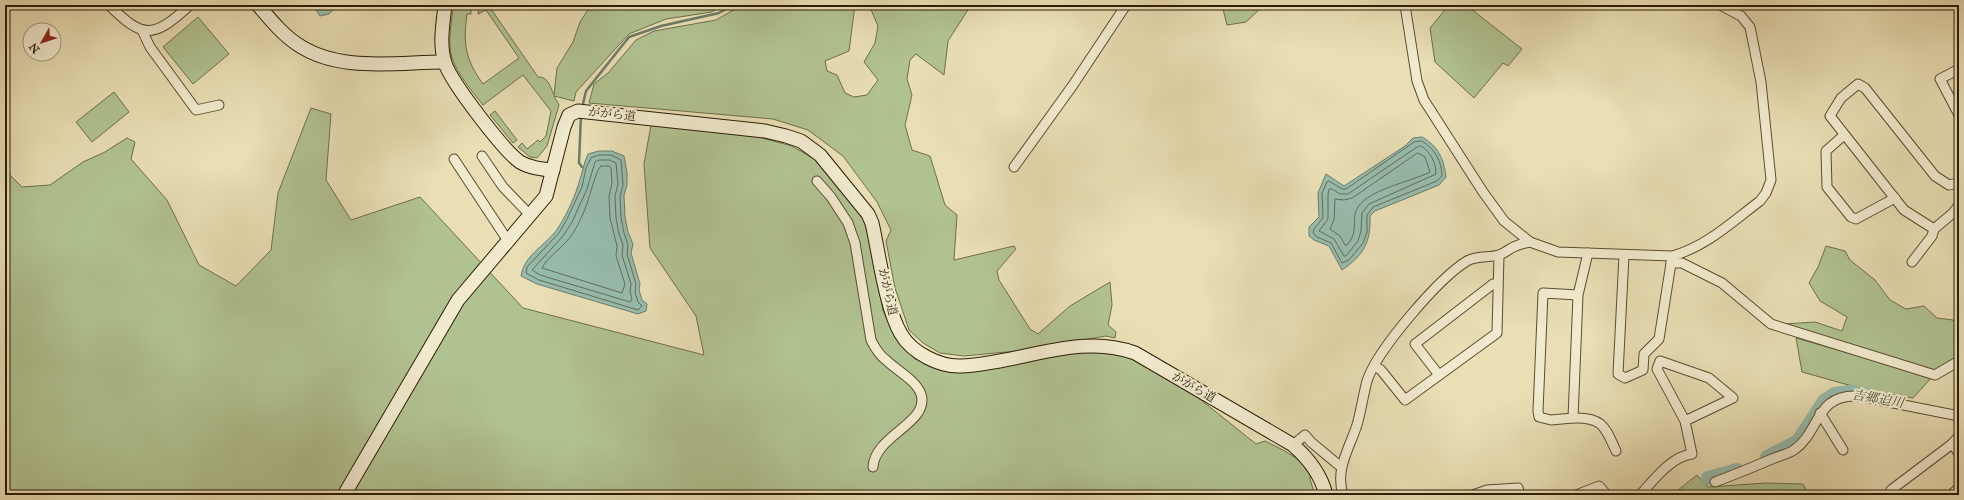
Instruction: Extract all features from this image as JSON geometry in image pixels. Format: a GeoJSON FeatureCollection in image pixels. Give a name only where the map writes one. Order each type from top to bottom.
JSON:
{"type":"FeatureCollection","features":[{"type":"Feature","properties":{"kind":"street"},"geometry":{"type":"LineString","coordinates":[[109,5],[124,20],[142,30],[154,30],[166,26],[190,5]]}},
{"type":"Feature","properties":{"kind":"street"},"geometry":{"type":"LineString","coordinates":[[258,5],[288,37],[317,55],[336,61],[359,63],[444,62]]}},
{"type":"Feature","properties":{"kind":"street"},"geometry":{"type":"LineString","coordinates":[[344,495],[458,300],[546,196],[553,170],[535,168],[521,162],[508,151],[453,80],[444,62],[442,43],[445,5]]}},
{"type":"Feature","properties":{"kind":"street"},"geometry":{"type":"LineString","coordinates":[[1014,167],[1073,85],[1126,5]]}},
{"type":"Feature","properties":{"kind":"street"},"geometry":{"type":"LineString","coordinates":[[1405,5],[1417,81],[1424,100],[1483,192],[1504,221],[1530,242],[1558,252],[1674,258],[1722,283],[1771,324],[1935,375],[1959,361]]}},
{"type":"Feature","properties":{"kind":"street"},"geometry":{"type":"LineString","coordinates":[[1674,258],[1699,245],[1760,201],[1766,193],[1770,180],[1761,82],[1750,27],[1741,16],[1720,5]]}},
{"type":"Feature","properties":{"kind":"street"},"geometry":{"type":"LineString","coordinates":[[142,30],[150,47],[196,110],[218,105]]}},
{"type":"Feature","properties":{"kind":"street"},"geometry":{"type":"LineString","coordinates":[[1959,69],[1940,79],[1959,115]]}},
{"type":"Feature","properties":{"kind":"street"},"geometry":{"type":"LineString","coordinates":[[1934,230],[1904,210],[1830,116],[1842,98],[1858,84],[1865,88],[1935,176],[1949,185],[1959,183]]}},
{"type":"Feature","properties":{"kind":"street","name":"ががら道"},"geometry":{"type":"LineString","coordinates":[[553,170],[564,127],[577,112],[765,131],[801,141],[811,147],[834,170],[868,214],[872,223],[896,324],[902,336],[911,345],[931,359],[960,366],[1072,347],[1099,345],[1124,348],[1293,445],[1313,465],[1324,487],[1326,495]]}},
{"type":"Feature","properties":{"kind":"street"},"geometry":{"type":"LineString","coordinates":[[1844,135],[1826,151],[1827,187],[1850,217],[1856,220],[1895,198]]}},
{"type":"Feature","properties":{"kind":"street"},"geometry":{"type":"LineString","coordinates":[[482,156],[503,187],[530,215]]}},
{"type":"Feature","properties":{"kind":"street"},"geometry":{"type":"LineString","coordinates":[[454,159],[508,241]]}},
{"type":"Feature","properties":{"kind":"street"},"geometry":{"type":"LineString","coordinates":[[817,181],[848,223],[855,243],[871,340],[877,351],[884,359],[910,380],[920,393],[922,400],[914,418],[907,426],[884,443],[878,450],[873,459],[873,468]]}},
{"type":"Feature","properties":{"kind":"street"},"geometry":{"type":"LineString","coordinates":[[1912,262],[1932,236],[1934,230],[1953,213],[1959,205]]}},
{"type":"Feature","properties":{"kind":"street"},"geometry":{"type":"LineString","coordinates":[[1343,495],[1341,467],[1360,416],[1367,380],[1375,366],[1409,318],[1454,271],[1468,260],[1483,256],[1500,255],[1516,246],[1530,242]]}},
{"type":"Feature","properties":{"kind":"street"},"geometry":{"type":"LineString","coordinates":[[1573,418],[1578,295],[1588,253]]}},
{"type":"Feature","properties":{"kind":"street"},"geometry":{"type":"LineString","coordinates":[[1375,366],[1381,370],[1405,400],[1496,333],[1500,255]]}},
{"type":"Feature","properties":{"kind":"street"},"geometry":{"type":"LineString","coordinates":[[1624,255],[1618,374],[1625,378],[1643,370],[1644,354],[1659,339],[1674,258]]}},
{"type":"Feature","properties":{"kind":"street"},"geometry":{"type":"LineString","coordinates":[[1439,375],[1415,344],[1493,284],[1498,285]]}},
{"type":"Feature","properties":{"kind":"street"},"geometry":{"type":"LineString","coordinates":[[1578,295],[1543,293],[1539,417],[1551,420],[1573,418],[1597,420],[1606,428],[1616,451]]}},
{"type":"Feature","properties":{"kind":"street"},"geometry":{"type":"LineString","coordinates":[[1640,495],[1666,468],[1684,455],[1692,454],[1685,421],[1657,369],[1660,361],[1709,378],[1733,398],[1685,421]]}},
{"type":"Feature","properties":{"kind":"street"},"geometry":{"type":"LineString","coordinates":[[1715,482],[1793,450],[1805,439],[1820,413],[1831,402],[1849,395],[1959,416]]}},
{"type":"Feature","properties":{"kind":"street"},"geometry":{"type":"LineString","coordinates":[[1820,413],[1843,450]]}},
{"type":"Feature","properties":{"kind":"street"},"geometry":{"type":"LineString","coordinates":[[1293,445],[1305,435],[1311,442],[1341,467]]}},
{"type":"Feature","properties":{"kind":"street"},"geometry":{"type":"LineString","coordinates":[[1895,495],[1891,490],[1952,444],[1959,436]]}},
{"type":"Feature","properties":{"kind":"street"},"geometry":{"type":"LineString","coordinates":[[1952,444],[1959,453]]}},
{"type":"Feature","properties":{"kind":"street"},"geometry":{"type":"LineString","coordinates":[[1576,495],[1599,486],[1606,494]]}},
{"type":"Feature","properties":{"kind":"street"},"geometry":{"type":"LineString","coordinates":[[1475,495],[1486,490],[1518,488],[1520,495]]}},
{"type":"Feature","properties":{"kind":"street"},"geometry":{"type":"LineString","coordinates":[[1951,495],[1959,488]]}},
{"type":"Feature","properties":{"kind":"green space"},"geometry":{"type":"Polygon","coordinates":[[[453,5],[471,6],[471,14],[467,14],[465,34],[467,51],[472,67],[483,84],[519,58],[486,10],[478,14],[479,8],[489,6],[538,77],[542,77],[549,83],[554,95],[557,68],[573,42],[580,22],[591,5],[722,5],[712,12],[666,19],[629,34],[576,92],[574,101],[554,96],[559,105],[547,146],[537,158],[530,157],[518,147],[522,143],[527,149],[538,140],[540,142],[546,136],[551,111],[523,75],[483,105],[462,77],[452,58],[450,39],[453,5]]]}},
{"type":"Feature","properties":{"kind":"green space"},"geometry":{"type":"Polygon","coordinates":[[[742,5],[855,5],[849,51],[825,61],[827,71],[837,75],[845,93],[854,97],[867,95],[878,80],[864,62],[875,43],[878,26],[869,5],[971,5],[948,41],[944,75],[916,54],[910,60],[907,79],[912,95],[905,125],[912,150],[930,156],[945,205],[957,215],[954,260],[1014,246],[1016,249],[997,271],[999,280],[1030,329],[1038,334],[1070,306],[1110,282],[1112,305],[1108,325],[1116,332],[1115,338],[1106,336],[1017,351],[964,356],[940,353],[923,343],[909,330],[895,288],[886,241],[891,230],[877,202],[843,156],[808,130],[773,119],[589,103],[594,84],[608,73],[636,40],[654,31],[716,20],[742,5]]]}},
{"type":"Feature","properties":{"kind":"green space"},"geometry":{"type":"Polygon","coordinates":[[[1222,5],[1264,5],[1246,22],[1227,25],[1222,5]]]}},
{"type":"Feature","properties":{"kind":"green space"},"geometry":{"type":"Polygon","coordinates":[[[1449,5],[1466,5],[1522,49],[1508,66],[1503,63],[1474,98],[1435,62],[1430,28],[1449,5]]]}},
{"type":"Feature","properties":{"kind":"green space"},"geometry":{"type":"Polygon","coordinates":[[[198,17],[229,54],[193,84],[163,47],[198,17]]]}},
{"type":"Feature","properties":{"kind":"green space"},"geometry":{"type":"Polygon","coordinates":[[[114,92],[129,112],[92,142],[76,122],[114,92]]]}},
{"type":"Feature","properties":{"kind":"green space"},"geometry":{"type":"Polygon","coordinates":[[[311,108],[331,114],[326,180],[351,220],[420,197],[523,308],[704,355],[696,316],[650,248],[644,164],[651,125],[751,135],[792,146],[816,160],[849,198],[864,221],[872,246],[883,311],[897,340],[915,359],[939,368],[1066,346],[1146,356],[1256,444],[1265,441],[1285,451],[1310,467],[1310,479],[1315,495],[5,495],[5,170],[22,187],[50,185],[83,162],[105,152],[127,138],[135,142],[131,159],[167,200],[199,265],[236,286],[271,250],[278,193],[311,108]]]}},
{"type":"Feature","properties":{"kind":"green space"},"geometry":{"type":"Polygon","coordinates":[[[495,111],[517,140],[513,143],[490,115],[495,111]]]}},
{"type":"Feature","properties":{"kind":"green space"},"geometry":{"type":"Polygon","coordinates":[[[1826,246],[1845,251],[1850,260],[1875,280],[1890,300],[1906,309],[1924,306],[1937,318],[1953,320],[1959,325],[1959,356],[1934,371],[1784,324],[1815,322],[1842,331],[1847,317],[1820,301],[1809,283],[1818,267],[1826,246]]]}},
{"type":"Feature","properties":{"kind":"green space"},"geometry":{"type":"Polygon","coordinates":[[[1796,338],[1932,377],[1913,398],[1870,391],[1802,372],[1796,338]]]}},
{"type":"Feature","properties":{"kind":"green space"},"geometry":{"type":"Polygon","coordinates":[[[1697,475],[1708,487],[1766,483],[1803,484],[1809,495],[1672,495],[1697,475]]]}},
{"type":"Feature","properties":{"kind":"water"},"geometry":{"type":"Polygon","coordinates":[[[313,5],[338,5],[329,14],[320,16],[313,5]]]}},
{"type":"Feature","properties":{"kind":"water"},"geometry":{"type":"Polygon","coordinates":[[[1422,137],[1436,149],[1442,159],[1446,177],[1439,185],[1375,211],[1370,216],[1369,233],[1365,247],[1356,259],[1342,270],[1329,246],[1314,240],[1309,236],[1309,227],[1319,217],[1318,193],[1326,174],[1344,186],[1405,146],[1413,138],[1422,137]]]}},
{"type":"Feature","properties":{"kind":"water"},"geometry":{"type":"Polygon","coordinates":[[[599,151],[612,151],[624,156],[627,173],[627,185],[624,195],[625,217],[628,232],[633,244],[631,253],[640,284],[639,290],[642,300],[647,304],[646,311],[638,314],[537,284],[521,276],[530,257],[556,231],[563,221],[576,192],[588,154],[599,151]]]}},
{"type":"Feature","properties":{"kind":"waterway"},"geometry":{"type":"LineString","coordinates":[[582,108],[586,91],[629,37],[661,26],[719,13],[734,5]]}},
{"type":"Feature","properties":{"kind":"waterway"},"geometry":{"type":"LineString","coordinates":[[581,115],[579,163],[582,167]]}},
{"type":"Feature","properties":{"kind":"waterway","name":"吉郷迫川"},"geometry":{"type":"LineString","coordinates":[[1767,457],[1798,441],[1824,401],[1835,394],[1848,392],[1868,395]]}},
{"type":"Feature","properties":{"kind":"waterway","name":"吉郷迫川"},"geometry":{"type":"LineString","coordinates":[[1708,478],[1737,470]]}}]}
